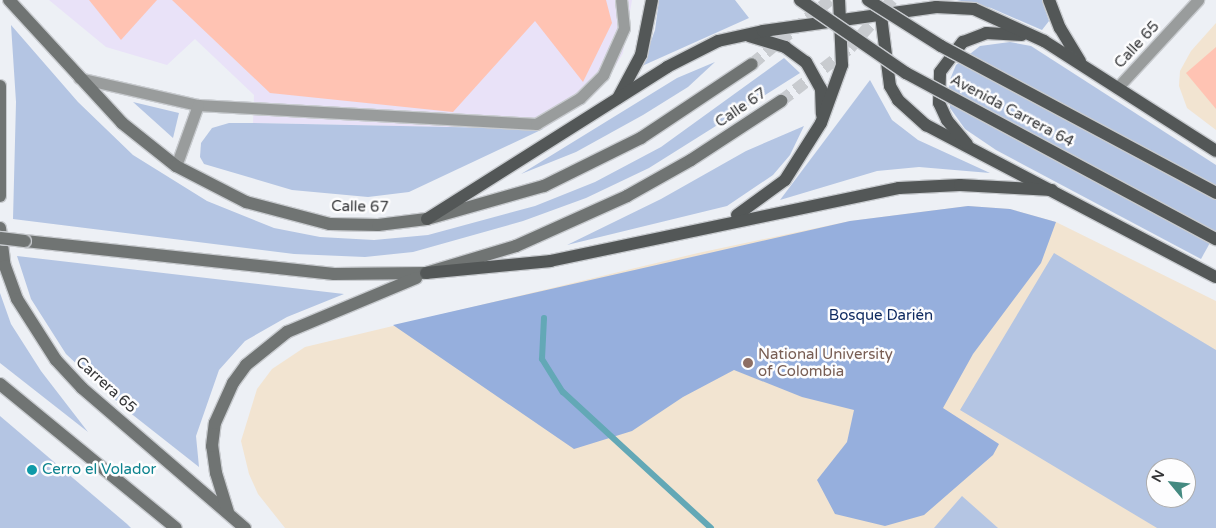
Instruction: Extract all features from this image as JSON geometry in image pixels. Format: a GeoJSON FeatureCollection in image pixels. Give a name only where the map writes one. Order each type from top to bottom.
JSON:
{"type":"FeatureCollection","features":[{"type":"Feature","properties":{"kind":"main road","name":"Calle 67"},"geometry":{"type":"LineString","coordinates":[[9,0],[122,124],[176,166],[246,202],[309,220],[362,225],[427,219],[544,186],[593,164],[641,138],[752,64]]}},
{"type":"Feature","properties":{"kind":"main road"},"geometry":{"type":"LineString","coordinates":[[615,101],[640,55],[652,0]]}},
{"type":"Feature","properties":{"kind":"main road","name":"Avenida Carrera 64"},"geometry":{"type":"LineString","coordinates":[[800,0],[906,73],[1216,239]]}},
{"type":"Feature","properties":{"kind":"main road"},"geometry":{"type":"LineString","coordinates":[[724,222],[748,209],[785,180],[821,124],[842,65],[839,0]]}},
{"type":"Feature","properties":{"kind":"main road","name":"Avenida Carrera 64"},"geometry":{"type":"LineString","coordinates":[[868,0],[941,46],[1216,193]]}},
{"type":"Feature","properties":{"kind":"main road"},"geometry":{"type":"LineString","coordinates":[[880,0],[886,69],[898,100],[926,125],[974,152],[1052,190],[1216,277]]}},
{"type":"Feature","properties":{"kind":"main road"},"geometry":{"type":"LineString","coordinates":[[1049,0],[1060,28],[1085,67]]}},
{"type":"Feature","properties":{"kind":"main road"},"geometry":{"type":"LineString","coordinates":[[427,219],[691,53],[740,35],[881,14],[960,7],[987,14],[1044,40],[1216,151]]}},
{"type":"Feature","properties":{"kind":"main road"},"geometry":{"type":"LineString","coordinates":[[974,152],[947,120],[939,103],[940,72],[949,57],[963,42],[986,33],[1011,33],[1044,40]]}},
{"type":"Feature","properties":{"kind":"main road"},"geometry":{"type":"LineString","coordinates":[[740,35],[768,40],[806,62],[821,89],[821,124]]}},
{"type":"Feature","properties":{"kind":"main road"},"geometry":{"type":"LineString","coordinates":[[0,86],[0,196]]}},
{"type":"Feature","properties":{"kind":"main road","name":"Calle 67"},"geometry":{"type":"LineString","coordinates":[[0,238],[325,274],[426,274],[516,246],[627,196],[690,160],[781,101]]}},
{"type":"Feature","properties":{"kind":"main road"},"geometry":{"type":"LineString","coordinates":[[228,512],[216,473],[212,446],[215,423],[233,383],[246,365],[287,332],[426,274],[550,261],[724,222],[899,188],[960,185],[1052,190]]}},
{"type":"Feature","properties":{"kind":"main road","name":"Carrera 65"},"geometry":{"type":"LineString","coordinates":[[0,228],[5,266],[17,299],[56,360],[82,388],[245,528]]}},
{"type":"Feature","properties":{"kind":"main road"},"geometry":{"type":"LineString","coordinates":[[0,384],[176,528]]}},
{"type":"Feature","properties":{"kind":"lane"},"geometry":{"type":"LineString","coordinates":[[79,78],[198,106],[536,124],[580,98],[603,75],[624,28],[621,0]]}},
{"type":"Feature","properties":{"kind":"lane","name":"Calle 65"},"geometry":{"type":"LineString","coordinates":[[1117,88],[1198,0]]}},
{"type":"Feature","properties":{"kind":"lane"},"geometry":{"type":"LineString","coordinates":[[176,166],[198,106]]}},
{"type":"Feature","properties":{"kind":"shaded area"},"geometry":{"type":"Polygon","coordinates":[[[49,0],[632,0],[623,53],[608,79],[586,101],[543,129],[253,123],[254,95],[195,39],[167,65],[106,47],[49,0]]]}},
{"type":"Feature","properties":{"kind":"shaded area"},"geometry":{"type":"Polygon","coordinates":[[[659,0],[735,0],[749,18],[642,66],[655,30],[659,0]]]}},
{"type":"Feature","properties":{"kind":"shaded area"},"geometry":{"type":"Polygon","coordinates":[[[957,0],[1042,0],[1049,21],[1042,30],[991,8],[957,0]]]}},
{"type":"Feature","properties":{"kind":"shaded area"},"geometry":{"type":"Polygon","coordinates":[[[1216,23],[1216,130],[1187,108],[1179,86],[1180,71],[1191,51],[1216,23]]]}},
{"type":"Feature","properties":{"kind":"shaded area"},"geometry":{"type":"Polygon","coordinates":[[[11,25],[78,102],[133,155],[207,201],[274,228],[320,237],[374,240],[428,235],[535,206],[595,182],[661,147],[784,58],[800,73],[649,168],[586,198],[523,221],[413,252],[365,257],[294,254],[13,219],[16,102],[11,25]]]}},
{"type":"Feature","properties":{"kind":"shaded area"},"geometry":{"type":"Polygon","coordinates":[[[1010,42],[1031,46],[1216,165],[1216,232],[1201,259],[996,150],[965,129],[950,108],[949,82],[956,65],[980,46],[1010,42]]]}},
{"type":"Feature","properties":{"kind":"shaded area"},"geometry":{"type":"Polygon","coordinates":[[[715,62],[688,87],[643,115],[576,152],[521,174],[677,78],[715,62]]]}},
{"type":"Feature","properties":{"kind":"shaded area"},"geometry":{"type":"Polygon","coordinates":[[[870,80],[892,120],[918,140],[990,173],[919,167],[877,171],[780,200],[870,80]]]}},
{"type":"Feature","properties":{"kind":"shaded area"},"geometry":{"type":"Polygon","coordinates":[[[133,102],[179,113],[173,138],[133,102]]]}},
{"type":"Feature","properties":{"kind":"shaded area"},"geometry":{"type":"Polygon","coordinates":[[[229,123],[543,129],[409,192],[368,197],[292,190],[204,164],[200,157],[201,143],[212,128],[229,123]]]}},
{"type":"Feature","properties":{"kind":"shaded area"},"geometry":{"type":"Polygon","coordinates":[[[804,126],[790,155],[773,175],[727,206],[567,245],[661,199],[746,151],[804,126]]]}},
{"type":"Feature","properties":{"kind":"shaded area","name":"National University of Colombia"},"geometry":{"type":"Polygon","coordinates":[[[968,206],[1010,209],[1056,222],[1216,301],[1216,528],[285,528],[258,494],[249,474],[241,441],[257,389],[272,369],[305,347],[698,253],[850,221],[968,206]]]}},
{"type":"Feature","properties":{"kind":"shaded area"},"geometry":{"type":"Polygon","coordinates":[[[1054,253],[1216,350],[1216,528],[1157,528],[960,410],[1054,253]]]}},
{"type":"Feature","properties":{"kind":"shaded area"},"geometry":{"type":"Polygon","coordinates":[[[17,256],[344,294],[287,317],[245,341],[219,370],[196,436],[199,467],[124,408],[66,354],[31,299],[17,256]]]}},
{"type":"Feature","properties":{"kind":"shaded area"},"geometry":{"type":"Polygon","coordinates":[[[0,293],[11,324],[41,371],[88,432],[0,363],[0,293]]]}},
{"type":"Feature","properties":{"kind":"shaded area","name":"Cerro el Volador"},"geometry":{"type":"Polygon","coordinates":[[[0,416],[127,524],[131,528],[0,528],[0,416]]]}},
{"type":"Feature","properties":{"kind":"shaded area"},"geometry":{"type":"Polygon","coordinates":[[[962,496],[998,528],[934,528],[962,496]]]}},
{"type":"Feature","properties":{"kind":"green space","name":"Bosque Darién"},"geometry":{"type":"Polygon","coordinates":[[[968,206],[1010,209],[1056,222],[1041,263],[973,354],[943,408],[999,444],[993,455],[924,515],[885,526],[835,514],[817,480],[847,442],[854,410],[802,397],[734,370],[683,397],[632,431],[574,449],[393,325],[850,221],[968,206]]]}},
{"type":"Feature","properties":{"kind":"building"},"geometry":{"type":"Polygon","coordinates":[[[89,0],[157,0],[121,40],[89,0]]]}},
{"type":"Feature","properties":{"kind":"building"},"geometry":{"type":"Polygon","coordinates":[[[172,0],[606,0],[612,23],[583,82],[535,21],[453,112],[270,93],[172,0]]]}},
{"type":"Feature","properties":{"kind":"building"},"geometry":{"type":"Polygon","coordinates":[[[1216,47],[1216,109],[1186,73],[1216,47]]]}},
{"type":"Feature","properties":{"kind":"waterway"},"geometry":{"type":"LineString","coordinates":[[544,318],[542,359],[563,392],[711,528]]}},
{"type":"Feature","properties":{"kind":"tunnel"},"geometry":{"type":"LineString","coordinates":[[752,64],[830,0]]}},
{"type":"Feature","properties":{"kind":"tunnel"},"geometry":{"type":"LineString","coordinates":[[781,101],[850,48],[892,0]]}},
{"type":"Feature","properties":{"kind":"place","name":"National University of Colombia"},"geometry":{"type":"Point","coordinates":[748,363]}},
{"type":"Feature","properties":{"kind":"place","name":"Cerro el Volador"},"geometry":{"type":"Point","coordinates":[32,470]}}]}
